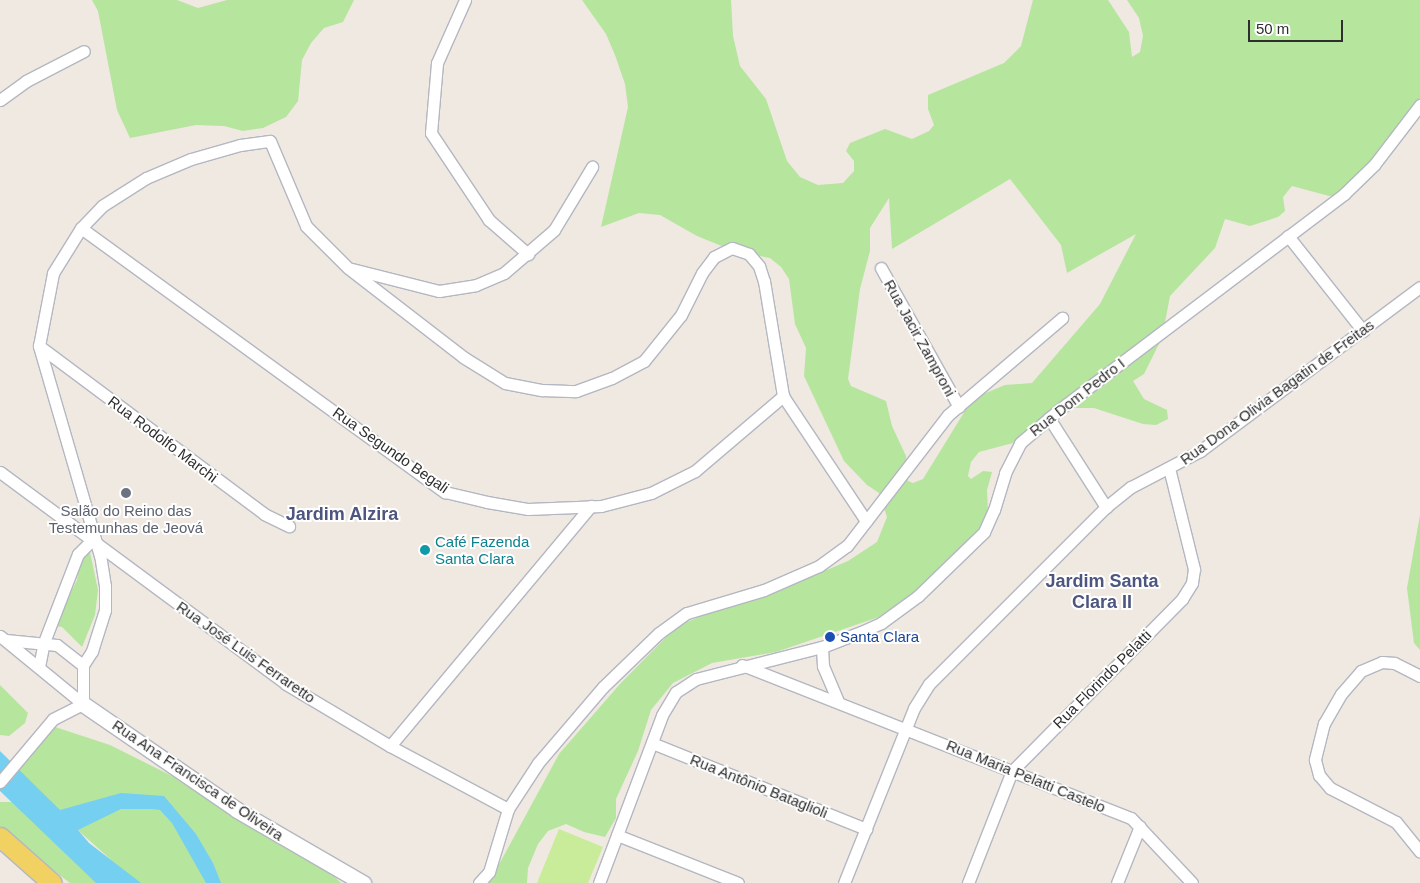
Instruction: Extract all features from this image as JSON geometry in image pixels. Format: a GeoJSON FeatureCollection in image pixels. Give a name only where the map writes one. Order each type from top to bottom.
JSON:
{"type":"FeatureCollection","features":[{"type":"Feature","properties":{"kind":"main road"},"geometry":{"type":"LineString","coordinates":[[0,837],[52,883]]}},
{"type":"Feature","properties":{"kind":"street"},"geometry":{"type":"LineString","coordinates":[[466,0],[437,63],[431,133],[489,220],[528,254]]}},
{"type":"Feature","properties":{"kind":"street"},"geometry":{"type":"LineString","coordinates":[[0,100],[26,81],[84,51]]}},
{"type":"Feature","properties":{"kind":"street","name":"Rua Dom Pedro I"},"geometry":{"type":"LineString","coordinates":[[599,883],[662,715],[676,692],[696,679],[742,665],[822,647],[881,623],[899,611],[937,579],[984,532],[994,510],[1004,473],[1020,443],[1049,418],[1344,194],[1374,165],[1420,105]]}},
{"type":"Feature","properties":{"kind":"street"},"geometry":{"type":"LineString","coordinates":[[0,782],[53,719],[83,704],[83,665],[92,651],[105,610],[101,564],[92,540],[39,346],[53,273],[81,228],[102,206],[146,178],[191,159],[270,141],[306,226],[348,268],[463,357],[505,383],[542,390],[576,390],[612,378],[644,361],[681,315],[702,273],[714,257],[732,248],[749,254],[759,266],[764,282],[782,396],[866,521]]}},
{"type":"Feature","properties":{"kind":"street"},"geometry":{"type":"LineString","coordinates":[[348,268],[439,291],[476,285],[504,273],[554,230],[592,166]]}},
{"type":"Feature","properties":{"kind":"street","name":"Rua Segundo Begali"},"geometry":{"type":"LineString","coordinates":[[81,228],[445,492],[528,509],[591,506],[651,493],[695,471],[782,396]]}},
{"type":"Feature","properties":{"kind":"street"},"geometry":{"type":"LineString","coordinates":[[1288,236],[1362,331]]}},
{"type":"Feature","properties":{"kind":"street","name":"Rua Jacir Zamproni"},"geometry":{"type":"LineString","coordinates":[[881,268],[958,407]]}},
{"type":"Feature","properties":{"kind":"street","name":"Rua Dona Olivia Bagatin de Freitas"},"geometry":{"type":"LineString","coordinates":[[844,883],[906,729],[929,684],[1106,507],[1131,487],[1200,450],[1420,287]]}},
{"type":"Feature","properties":{"kind":"street"},"geometry":{"type":"LineString","coordinates":[[479,883],[489,872],[508,809],[538,763],[577,717],[659,633],[687,613],[764,590],[819,566],[847,546],[948,415],[1062,318]]}},
{"type":"Feature","properties":{"kind":"street","name":"Rua Rodolfo Marchi"},"geometry":{"type":"LineString","coordinates":[[39,346],[264,514],[289,526]]}},
{"type":"Feature","properties":{"kind":"street"},"geometry":{"type":"LineString","coordinates":[[1049,418],[1106,507]]}},
{"type":"Feature","properties":{"kind":"street","name":"Rua Florindo Pelatti"},"geometry":{"type":"LineString","coordinates":[[968,883],[1012,771],[1182,599],[1192,583],[1194,569],[1169,468]]}},
{"type":"Feature","properties":{"kind":"street","name":"Rua José Luis Ferraretto"},"geometry":{"type":"LineString","coordinates":[[0,472],[286,684],[390,746],[508,809]]}},
{"type":"Feature","properties":{"kind":"street"},"geometry":{"type":"LineString","coordinates":[[390,746],[591,506]]}},
{"type":"Feature","properties":{"kind":"street"},"geometry":{"type":"LineString","coordinates":[[39,667],[44,642],[78,554],[92,540]]}},
{"type":"Feature","properties":{"kind":"street"},"geometry":{"type":"LineString","coordinates":[[3,638],[57,645],[83,665]]}},
{"type":"Feature","properties":{"kind":"street","name":"Rua Ana Francisca de Oliveira"},"geometry":{"type":"LineString","coordinates":[[3,638],[83,704],[238,810],[363,883]]}},
{"type":"Feature","properties":{"kind":"street"},"geometry":{"type":"LineString","coordinates":[[822,647],[823,666],[838,702]]}},
{"type":"Feature","properties":{"kind":"street"},"geometry":{"type":"LineString","coordinates":[[1420,676],[1394,663],[1382,662],[1361,671],[1341,694],[1324,723],[1315,760],[1319,775],[1330,788],[1396,822],[1420,852]]}},
{"type":"Feature","properties":{"kind":"street","name":"Rua Maria Pelatti Castelo"},"geometry":{"type":"LineString","coordinates":[[742,665],[1132,818],[1192,883]]}},
{"type":"Feature","properties":{"kind":"street","name":"Rua Antônio Bataglioli"},"geometry":{"type":"LineString","coordinates":[[652,743],[866,829]]}},
{"type":"Feature","properties":{"kind":"street"},"geometry":{"type":"LineString","coordinates":[[1117,883],[1140,826]]}},
{"type":"Feature","properties":{"kind":"street"},"geometry":{"type":"LineString","coordinates":[[617,835],[738,883]]}},
{"type":"Feature","properties":{"kind":"green space"},"geometry":{"type":"Polygon","coordinates":[[[92,0],[177,0],[198,8],[227,0],[354,0],[343,22],[324,28],[311,43],[302,60],[298,101],[286,117],[263,128],[243,131],[224,126],[196,125],[130,138],[117,110],[98,11],[92,0]]]}},
{"type":"Feature","properties":{"kind":"green space"},"geometry":{"type":"Polygon","coordinates":[[[582,0],[731,0],[733,36],[740,66],[766,99],[787,161],[800,177],[818,185],[843,183],[854,171],[854,161],[846,151],[850,143],[885,129],[912,139],[929,131],[934,125],[928,109],[928,95],[1004,63],[1021,46],[1033,0],[1108,0],[1129,32],[1132,57],[1140,52],[1143,36],[1139,18],[1127,0],[1420,0],[1420,107],[1400,127],[1362,186],[1347,195],[1333,197],[1292,186],[1283,197],[1285,211],[1278,217],[1250,226],[1225,219],[1215,248],[1170,296],[1162,338],[1144,374],[1133,381],[1144,399],[1167,410],[1168,419],[1156,425],[1143,424],[1094,408],[1073,408],[1048,418],[1013,443],[979,452],[971,462],[968,476],[971,479],[983,471],[992,472],[987,490],[988,512],[980,529],[924,585],[879,617],[776,652],[712,663],[673,683],[651,710],[638,751],[616,799],[616,818],[605,837],[584,832],[566,824],[548,831],[538,844],[528,868],[527,883],[489,883],[559,754],[620,684],[677,626],[723,607],[763,597],[848,561],[877,542],[887,517],[879,493],[867,485],[844,461],[804,376],[806,348],[795,324],[789,279],[781,267],[770,258],[734,251],[697,236],[660,215],[639,213],[601,227],[628,107],[625,84],[606,34],[582,0]],[[1010,179],[892,249],[889,198],[870,228],[870,251],[860,289],[848,379],[851,386],[886,401],[892,426],[906,456],[908,481],[913,483],[923,479],[968,406],[981,395],[1005,385],[1032,383],[1100,304],[1136,234],[1067,273],[1061,245],[1010,179]]]}},
{"type":"Feature","properties":{"kind":"green space"},"geometry":{"type":"Polygon","coordinates":[[[1420,515],[1420,650],[1414,643],[1407,588],[1420,515]]]}},
{"type":"Feature","properties":{"kind":"green space"},"geometry":{"type":"Polygon","coordinates":[[[90,552],[98,590],[95,615],[82,647],[62,627],[54,626],[77,580],[81,556],[90,552]]]}},
{"type":"Feature","properties":{"kind":"green space"},"geometry":{"type":"Polygon","coordinates":[[[0,685],[28,713],[25,723],[9,736],[0,735],[0,685]]]}},
{"type":"Feature","properties":{"kind":"green space"},"geometry":{"type":"Polygon","coordinates":[[[49,725],[110,745],[174,777],[218,807],[326,868],[341,883],[137,883],[33,790],[14,764],[49,725]]]}},
{"type":"Feature","properties":{"kind":"green space"},"geometry":{"type":"Polygon","coordinates":[[[0,802],[19,802],[111,883],[70,883],[0,830],[0,802]]]}},
{"type":"Feature","properties":{"kind":"green space"},"geometry":{"type":"Polygon","coordinates":[[[559,829],[603,847],[588,883],[537,883],[559,829]]]}},
{"type":"Feature","properties":{"kind":"water"},"geometry":{"type":"Polygon","coordinates":[[[0,751],[60,810],[121,793],[164,796],[196,834],[213,863],[221,883],[206,883],[172,823],[160,810],[121,809],[78,830],[89,843],[141,883],[96,883],[0,791],[0,751]]]}},
{"type":"Feature","properties":{"kind":"place","name":"Salão do Reino das Testemunhas de Jeová"},"geometry":{"type":"Point","coordinates":[126,493]}},
{"type":"Feature","properties":{"kind":"place","name":"Café Fazenda Santa Clara"},"geometry":{"type":"Point","coordinates":[425,550]}},
{"type":"Feature","properties":{"kind":"place","name":"Santa Clara"},"geometry":{"type":"Point","coordinates":[830,637]}},
{"type":"Feature","properties":{"kind":"district","name":"Jardim Alzira"},"geometry":{"type":"Point","coordinates":[342,514]}},
{"type":"Feature","properties":{"kind":"district","name":"Jardim Santa Clara II"},"geometry":{"type":"Point","coordinates":[1102,592]}}]}
